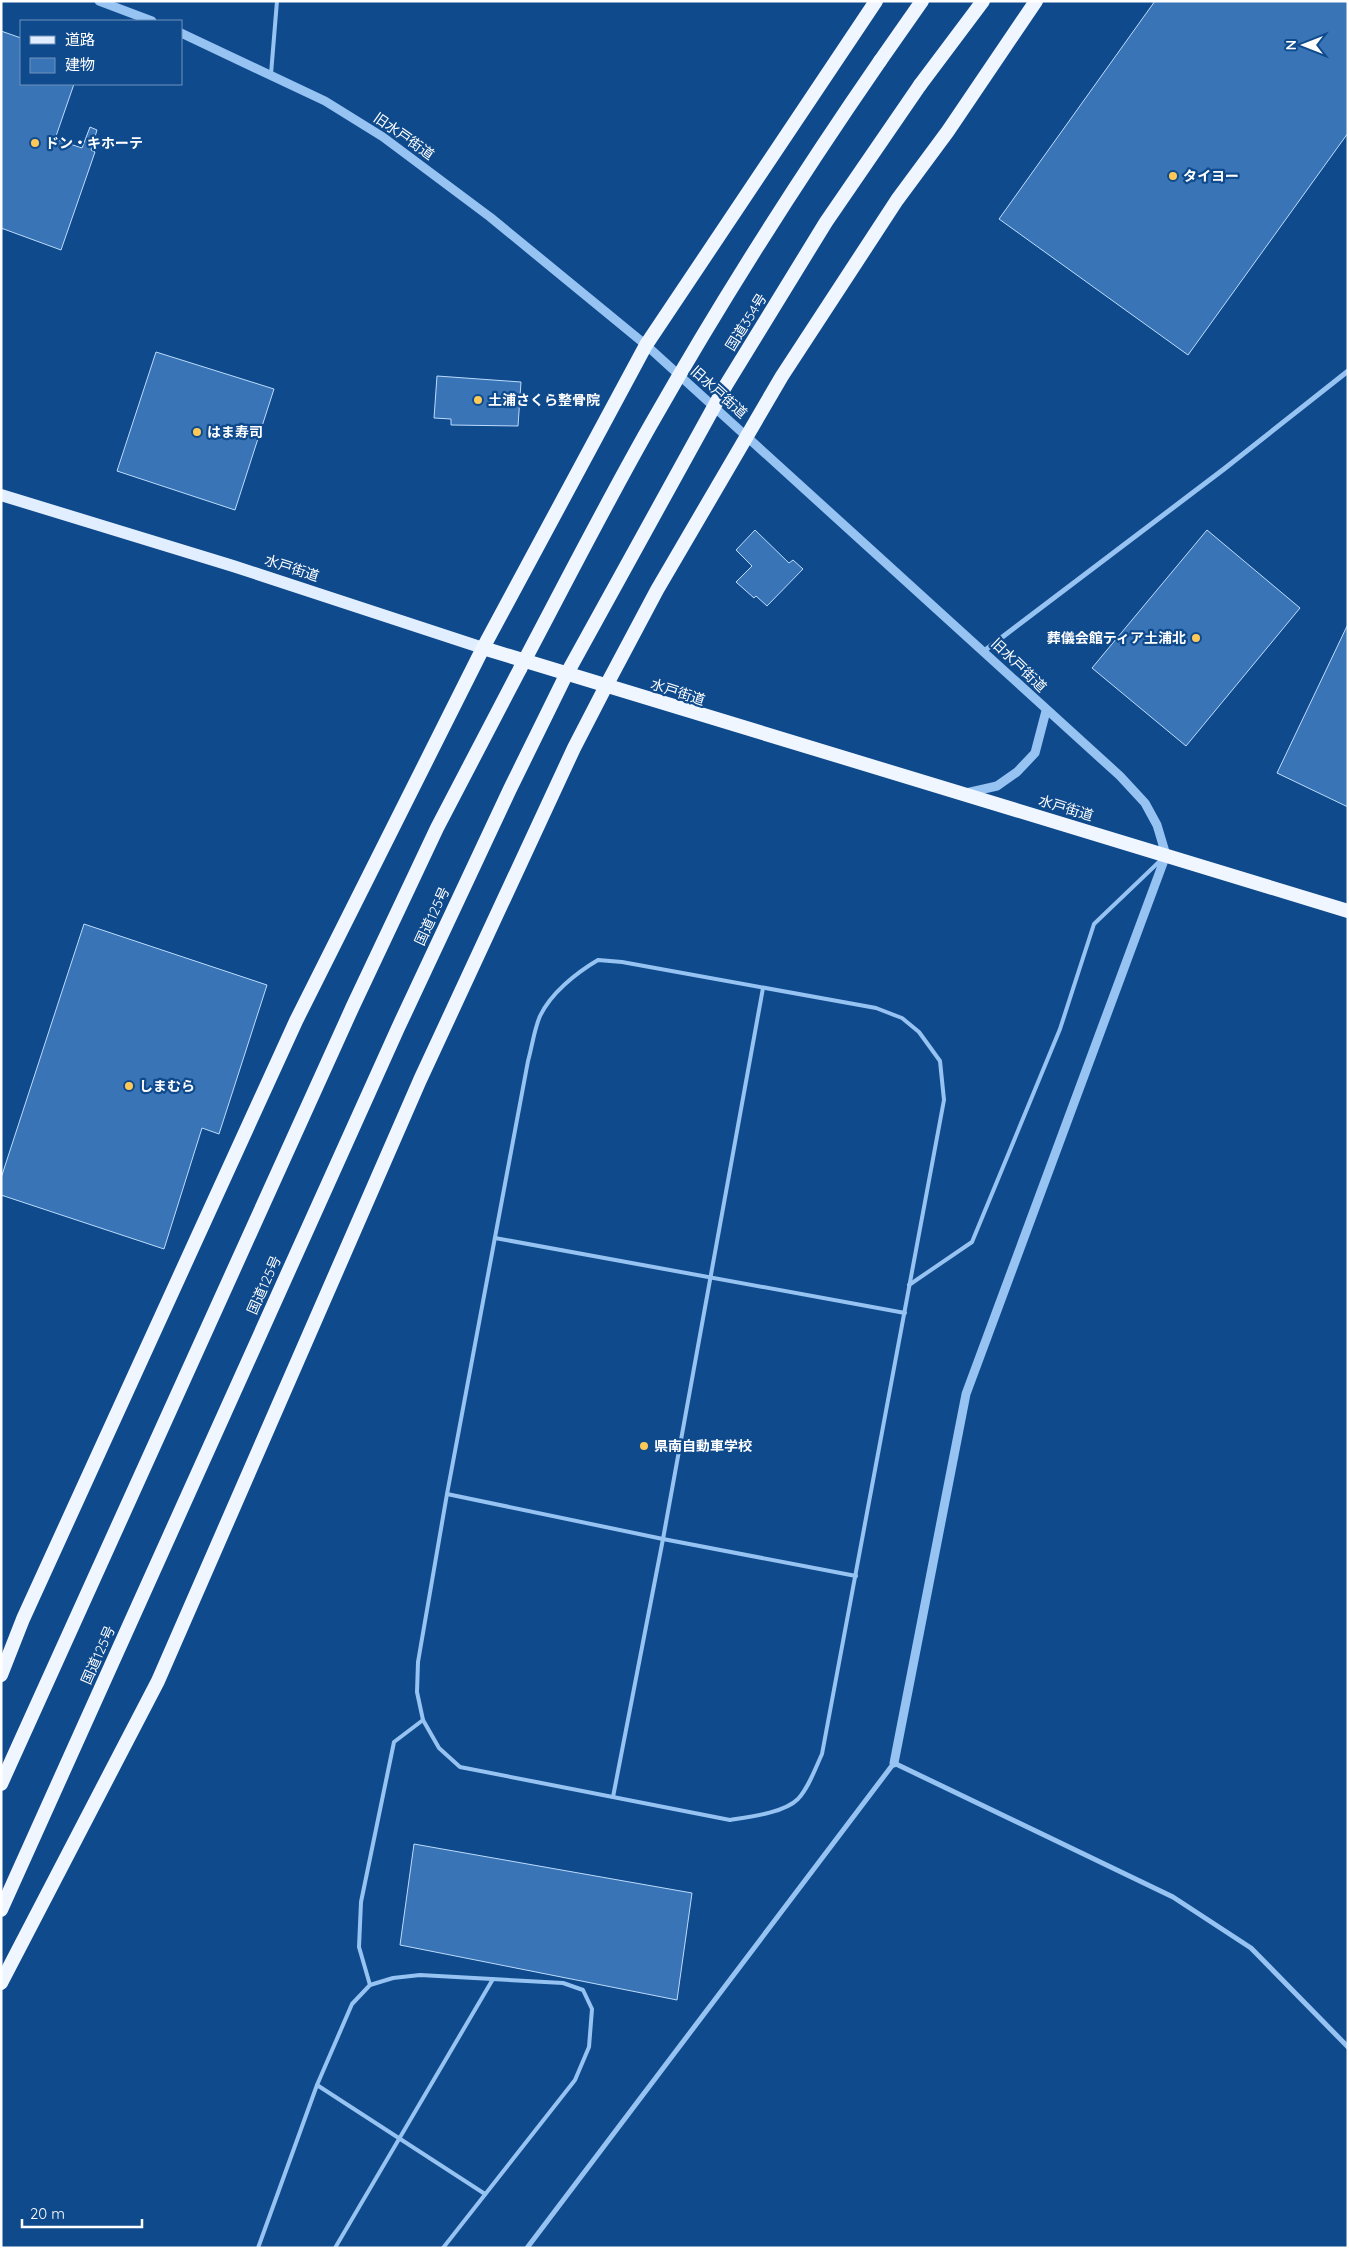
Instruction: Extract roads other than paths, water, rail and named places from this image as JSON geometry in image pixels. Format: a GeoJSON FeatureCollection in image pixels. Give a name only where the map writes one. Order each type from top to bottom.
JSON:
{"type":"FeatureCollection","features":[{"type":"Feature","properties":{"kind":"highway"},"geometry":{"type":"LineString","coordinates":[[1,1675],[23,1619],[296,1021],[483,648],[646,345],[876,1]]}},
{"type":"Feature","properties":{"kind":"highway"},"geometry":{"type":"LineString","coordinates":[[1,1784],[353,1006],[437,828],[653,420],[724,298],[801,176],[922,1]]}},
{"type":"Feature","properties":{"kind":"highway","name":"国道354号"},"geometry":{"type":"LineString","coordinates":[[565,678],[726,385],[826,222],[920,85],[983,1]]}},
{"type":"Feature","properties":{"kind":"highway"},"geometry":{"type":"LineString","coordinates":[[1,1983],[158,1681],[420,1080],[566,765],[606,686],[657,590],[782,376],[863,252],[1036,1]]}},
{"type":"Feature","properties":{"kind":"highway","name":"水戸街道"},"geometry":{"type":"LineString","coordinates":[[483,648],[740,728],[1348,911]]}},
{"type":"Feature","properties":{"kind":"highway","name":"国道125号"},"geometry":{"type":"LineString","coordinates":[[1,1910],[398,1028],[510,789],[565,678]]}},
{"type":"Feature","properties":{"kind":"main road","name":"水戸街道"},"geometry":{"type":"LineString","coordinates":[[1,495],[233,566],[483,648]]}},
{"type":"Feature","properties":{"kind":"street"},"geometry":{"type":"LineString","coordinates":[[99,1],[149,20]]}},
{"type":"Feature","properties":{"kind":"street","name":"旧水戸街道"},"geometry":{"type":"LineString","coordinates":[[182,33],[326,101],[383,137],[490,217],[646,345],[984,651],[1046,711],[1120,776],[1145,803],[1157,825],[1166,856]]}},
{"type":"Feature","properties":{"kind":"street"},"geometry":{"type":"LineString","coordinates":[[984,651],[1224,469],[1348,372]]}},
{"type":"Feature","properties":{"kind":"street"},"geometry":{"type":"LineString","coordinates":[[963,794],[998,786],[1017,772],[1035,753],[1046,711]]}},
{"type":"Feature","properties":{"kind":"street"},"geometry":{"type":"LineString","coordinates":[[527,2248],[894,1763],[966,1394],[1166,856]]}},
{"type":"Feature","properties":{"kind":"street"},"geometry":{"type":"LineString","coordinates":[[894,1763],[1173,1897],[1251,1948],[1348,2047]]}},
{"type":"Feature","properties":{"kind":"lane"},"geometry":{"type":"LineString","coordinates":[[271,76],[277,1]]}},
{"type":"Feature","properties":{"kind":"lane"},"geometry":{"type":"LineString","coordinates":[[909,1285],[972,1242],[1060,1029],[1094,924],[1166,856]]}},
{"type":"Feature","properties":{"kind":"lane"},"geometry":{"type":"LineString","coordinates":[[598,960],[622,962],[876,1008],[902,1018],[919,1032],[940,1062],[944,1100],[909,1285],[822,1754],[808,1784],[797,1800],[778,1810],[730,1820],[460,1766],[439,1748],[423,1720],[417,1692],[418,1662],[447,1494],[528,1062],[540,1016],[561,987],[577,972],[598,960]]}},
{"type":"Feature","properties":{"kind":"lane"},"geometry":{"type":"LineString","coordinates":[[613,1797],[663,1539],[709,1277],[763,988]]}},
{"type":"Feature","properties":{"kind":"lane"},"geometry":{"type":"LineString","coordinates":[[495,1238],[905,1313]]}},
{"type":"Feature","properties":{"kind":"lane"},"geometry":{"type":"LineString","coordinates":[[447,1494],[663,1539],[856,1576]]}},
{"type":"Feature","properties":{"kind":"lane"},"geometry":{"type":"LineString","coordinates":[[370,1985],[359,1947],[362,1893],[394,1742],[423,1720]]}},
{"type":"Feature","properties":{"kind":"lane"},"geometry":{"type":"LineString","coordinates":[[258,2248],[318,2085],[352,2004],[370,1985],[393,1978],[420,1975],[563,1983],[583,1990],[592,2009],[589,2047],[575,2080],[443,2248]]}},
{"type":"Feature","properties":{"kind":"lane"},"geometry":{"type":"LineString","coordinates":[[335,2248],[493,1979]]}},
{"type":"Feature","properties":{"kind":"lane"},"geometry":{"type":"LineString","coordinates":[[318,2085],[485,2194]]}},
{"type":"Feature","properties":{"kind":"place","name":"ドン・キホーテ"},"geometry":{"type":"Point","coordinates":[35,143]}},
{"type":"Feature","properties":{"kind":"place","name":"タイヨー"},"geometry":{"type":"Point","coordinates":[1173,176]}},
{"type":"Feature","properties":{"kind":"place","name":"土浦さくら整骨院"},"geometry":{"type":"Point","coordinates":[478,400]}},
{"type":"Feature","properties":{"kind":"place","name":"はま寿司"},"geometry":{"type":"Point","coordinates":[197,432]}},
{"type":"Feature","properties":{"kind":"place","name":"葬儀会館ティア土浦北"},"geometry":{"type":"Point","coordinates":[1196,638]}},
{"type":"Feature","properties":{"kind":"place","name":"しまむら"},"geometry":{"type":"Point","coordinates":[129,1086]}},
{"type":"Feature","properties":{"kind":"place","name":"県南自動車学校"},"geometry":{"type":"Point","coordinates":[644,1446]}}]}
